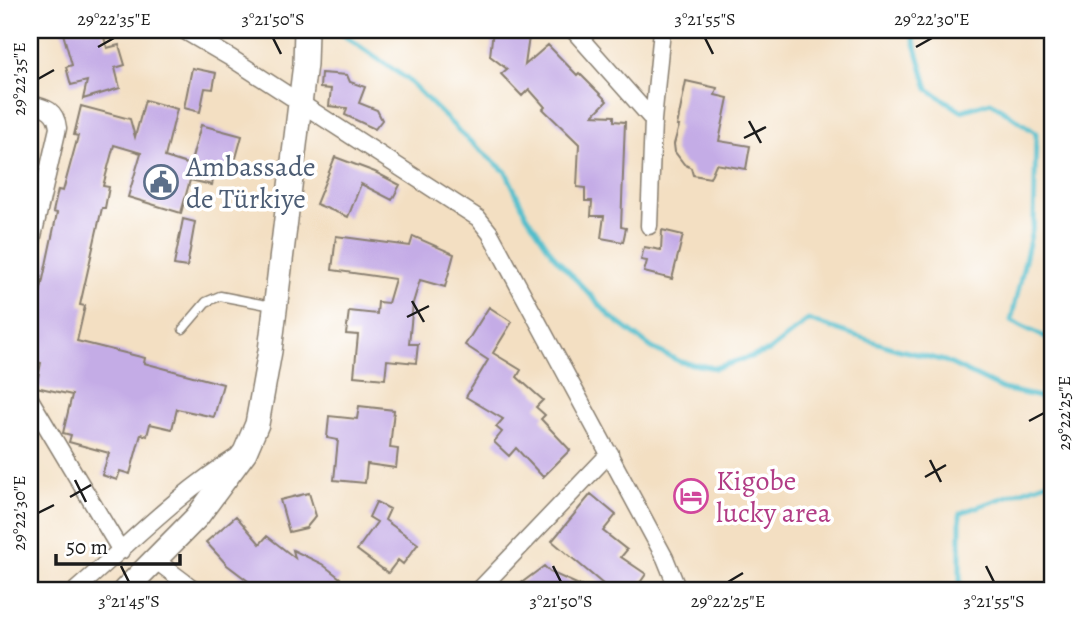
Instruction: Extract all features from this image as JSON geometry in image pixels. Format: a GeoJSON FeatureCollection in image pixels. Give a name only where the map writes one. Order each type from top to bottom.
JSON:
{"type":"FeatureCollection","features":[{"type":"Feature","properties":{"kind":"street"},"geometry":{"type":"LineString","coordinates":[[183,30],[478,218],[490,233],[610,453],[665,558],[678,590]]}},
{"type":"Feature","properties":{"kind":"street"},"geometry":{"type":"LineString","coordinates":[[125,590],[197,517],[245,452],[257,424],[275,307],[305,64],[306,30]]}},
{"type":"Feature","properties":{"kind":"street"},"geometry":{"type":"LineString","coordinates":[[573,30],[653,120]]}},
{"type":"Feature","properties":{"kind":"street"},"geometry":{"type":"LineString","coordinates":[[649,226],[653,120],[662,30]]}},
{"type":"Feature","properties":{"kind":"street"},"geometry":{"type":"LineString","coordinates":[[30,104],[48,108],[57,118],[58,128],[30,248]]}},
{"type":"Feature","properties":{"kind":"street"},"geometry":{"type":"LineString","coordinates":[[30,399],[121,551]]}},
{"type":"Feature","properties":{"kind":"street"},"geometry":{"type":"LineString","coordinates":[[76,590],[205,476],[245,452]]}},
{"type":"Feature","properties":{"kind":"street"},"geometry":{"type":"LineString","coordinates":[[479,590],[610,453]]}},
{"type":"Feature","properties":{"kind":"street"},"geometry":{"type":"LineString","coordinates":[[155,560],[195,590]]}},
{"type":"Feature","properties":{"kind":"lane"},"geometry":{"type":"LineString","coordinates":[[183,329],[206,302],[220,296],[275,307]]}},
{"type":"Feature","properties":{"kind":"building"},"geometry":{"type":"Polygon","coordinates":[[[62,30],[102,30],[107,48],[119,45],[125,65],[115,68],[120,88],[83,99],[87,81],[71,85],[66,67],[72,65],[62,30]]]}},
{"type":"Feature","properties":{"kind":"building"},"geometry":{"type":"Polygon","coordinates":[[[493,30],[530,30],[525,65],[548,45],[607,101],[593,115],[614,116],[614,121],[625,122],[621,227],[626,228],[623,242],[601,238],[604,216],[591,216],[592,201],[585,201],[585,188],[577,187],[579,144],[543,109],[545,107],[529,89],[522,96],[501,74],[507,69],[490,56],[493,30]]]}},
{"type":"Feature","properties":{"kind":"building"},"geometry":{"type":"Polygon","coordinates":[[[192,68],[216,73],[213,89],[205,88],[200,112],[184,108],[192,68]]]}},
{"type":"Feature","properties":{"kind":"building"},"geometry":{"type":"Polygon","coordinates":[[[321,73],[347,75],[350,82],[365,87],[359,103],[377,110],[382,120],[375,129],[345,115],[347,108],[329,106],[331,89],[320,88],[321,73]]]}},
{"type":"Feature","properties":{"kind":"building"},"geometry":{"type":"Polygon","coordinates":[[[686,81],[717,88],[715,95],[728,98],[719,141],[750,146],[746,169],[716,164],[710,178],[693,175],[691,168],[684,164],[675,152],[674,144],[686,81]]]}},
{"type":"Feature","properties":{"kind":"building"},"geometry":{"type":"Polygon","coordinates":[[[145,100],[177,109],[165,157],[190,165],[201,125],[242,136],[231,176],[215,171],[212,185],[190,180],[181,213],[128,197],[141,153],[114,145],[103,186],[109,187],[105,208],[102,208],[80,305],[85,306],[77,341],[145,358],[144,363],[223,384],[214,417],[177,409],[172,429],[150,424],[147,436],[141,434],[130,474],[120,471],[117,480],[102,475],[109,453],[69,442],[71,435],[63,433],[72,395],[36,387],[41,363],[30,360],[30,341],[57,213],[53,212],[58,190],[63,191],[78,136],[74,135],[81,106],[130,119],[135,137],[145,100]]]}},
{"type":"Feature","properties":{"kind":"building"},"geometry":{"type":"Polygon","coordinates":[[[335,157],[400,185],[392,200],[361,184],[348,217],[316,204],[335,157]]]}},
{"type":"Feature","properties":{"kind":"building"},"geometry":{"type":"Polygon","coordinates":[[[183,219],[195,222],[187,267],[174,265],[183,219]]]}},
{"type":"Feature","properties":{"kind":"building"},"geometry":{"type":"Polygon","coordinates":[[[662,230],[683,235],[672,279],[644,272],[647,261],[641,260],[644,247],[661,250],[662,230]]]}},
{"type":"Feature","properties":{"kind":"building"},"geometry":{"type":"Polygon","coordinates":[[[336,236],[410,246],[413,236],[454,254],[445,287],[420,280],[413,303],[409,344],[418,344],[416,363],[387,360],[385,379],[354,376],[358,335],[346,334],[349,311],[377,314],[378,302],[388,303],[395,279],[332,270],[336,236]]]}},
{"type":"Feature","properties":{"kind":"building"},"geometry":{"type":"Polygon","coordinates":[[[489,307],[512,322],[493,353],[521,370],[517,377],[543,400],[536,407],[545,415],[541,419],[570,450],[543,477],[516,448],[509,456],[494,442],[502,432],[496,427],[503,419],[466,397],[488,360],[465,345],[489,307]]]}},
{"type":"Feature","properties":{"kind":"building"},"geometry":{"type":"Polygon","coordinates":[[[359,406],[394,410],[390,448],[398,449],[396,468],[367,464],[365,483],[334,480],[338,440],[327,438],[329,416],[357,419],[359,406]]]}},
{"type":"Feature","properties":{"kind":"building"},"geometry":{"type":"Polygon","coordinates":[[[309,493],[316,516],[306,528],[289,532],[280,500],[309,493]]]}},
{"type":"Feature","properties":{"kind":"building"},"geometry":{"type":"Polygon","coordinates":[[[591,494],[616,515],[603,531],[627,550],[621,557],[646,574],[635,590],[610,590],[552,541],[591,494]]]}},
{"type":"Feature","properties":{"kind":"building"},"geometry":{"type":"Polygon","coordinates":[[[376,502],[390,509],[385,520],[418,544],[403,564],[398,560],[388,573],[357,550],[377,522],[369,517],[376,502]]]}},
{"type":"Feature","properties":{"kind":"building"},"geometry":{"type":"Polygon","coordinates":[[[236,516],[260,544],[267,536],[295,558],[293,550],[322,564],[340,578],[332,590],[260,590],[227,565],[206,542],[236,516]]]}},
{"type":"Feature","properties":{"kind":"building"},"geometry":{"type":"Polygon","coordinates":[[[544,566],[550,572],[590,590],[512,590],[544,566]]]}},
{"type":"Feature","properties":{"kind":"waterway"},"geometry":{"type":"LineString","coordinates":[[336,30],[407,79],[464,136],[506,172],[526,214],[554,256],[610,316],[652,348],[681,362],[715,368],[769,351],[808,320],[896,349],[945,361],[1003,389],[1053,400]]}},
{"type":"Feature","properties":{"kind":"waterway"},"geometry":{"type":"LineString","coordinates":[[911,30],[928,89],[961,111],[991,102],[1036,133],[1034,222],[1011,321],[1053,341]]}},
{"type":"Feature","properties":{"kind":"waterway"},"geometry":{"type":"LineString","coordinates":[[960,590],[960,513],[1053,480]]}},
{"type":"Feature","properties":{"kind":"place","name":"Ambassade de Türkiye"},"geometry":{"type":"Point","coordinates":[161,182]}},
{"type":"Feature","properties":{"kind":"place","name":"Kigobe lucky area"},"geometry":{"type":"Point","coordinates":[691,496]}}]}
